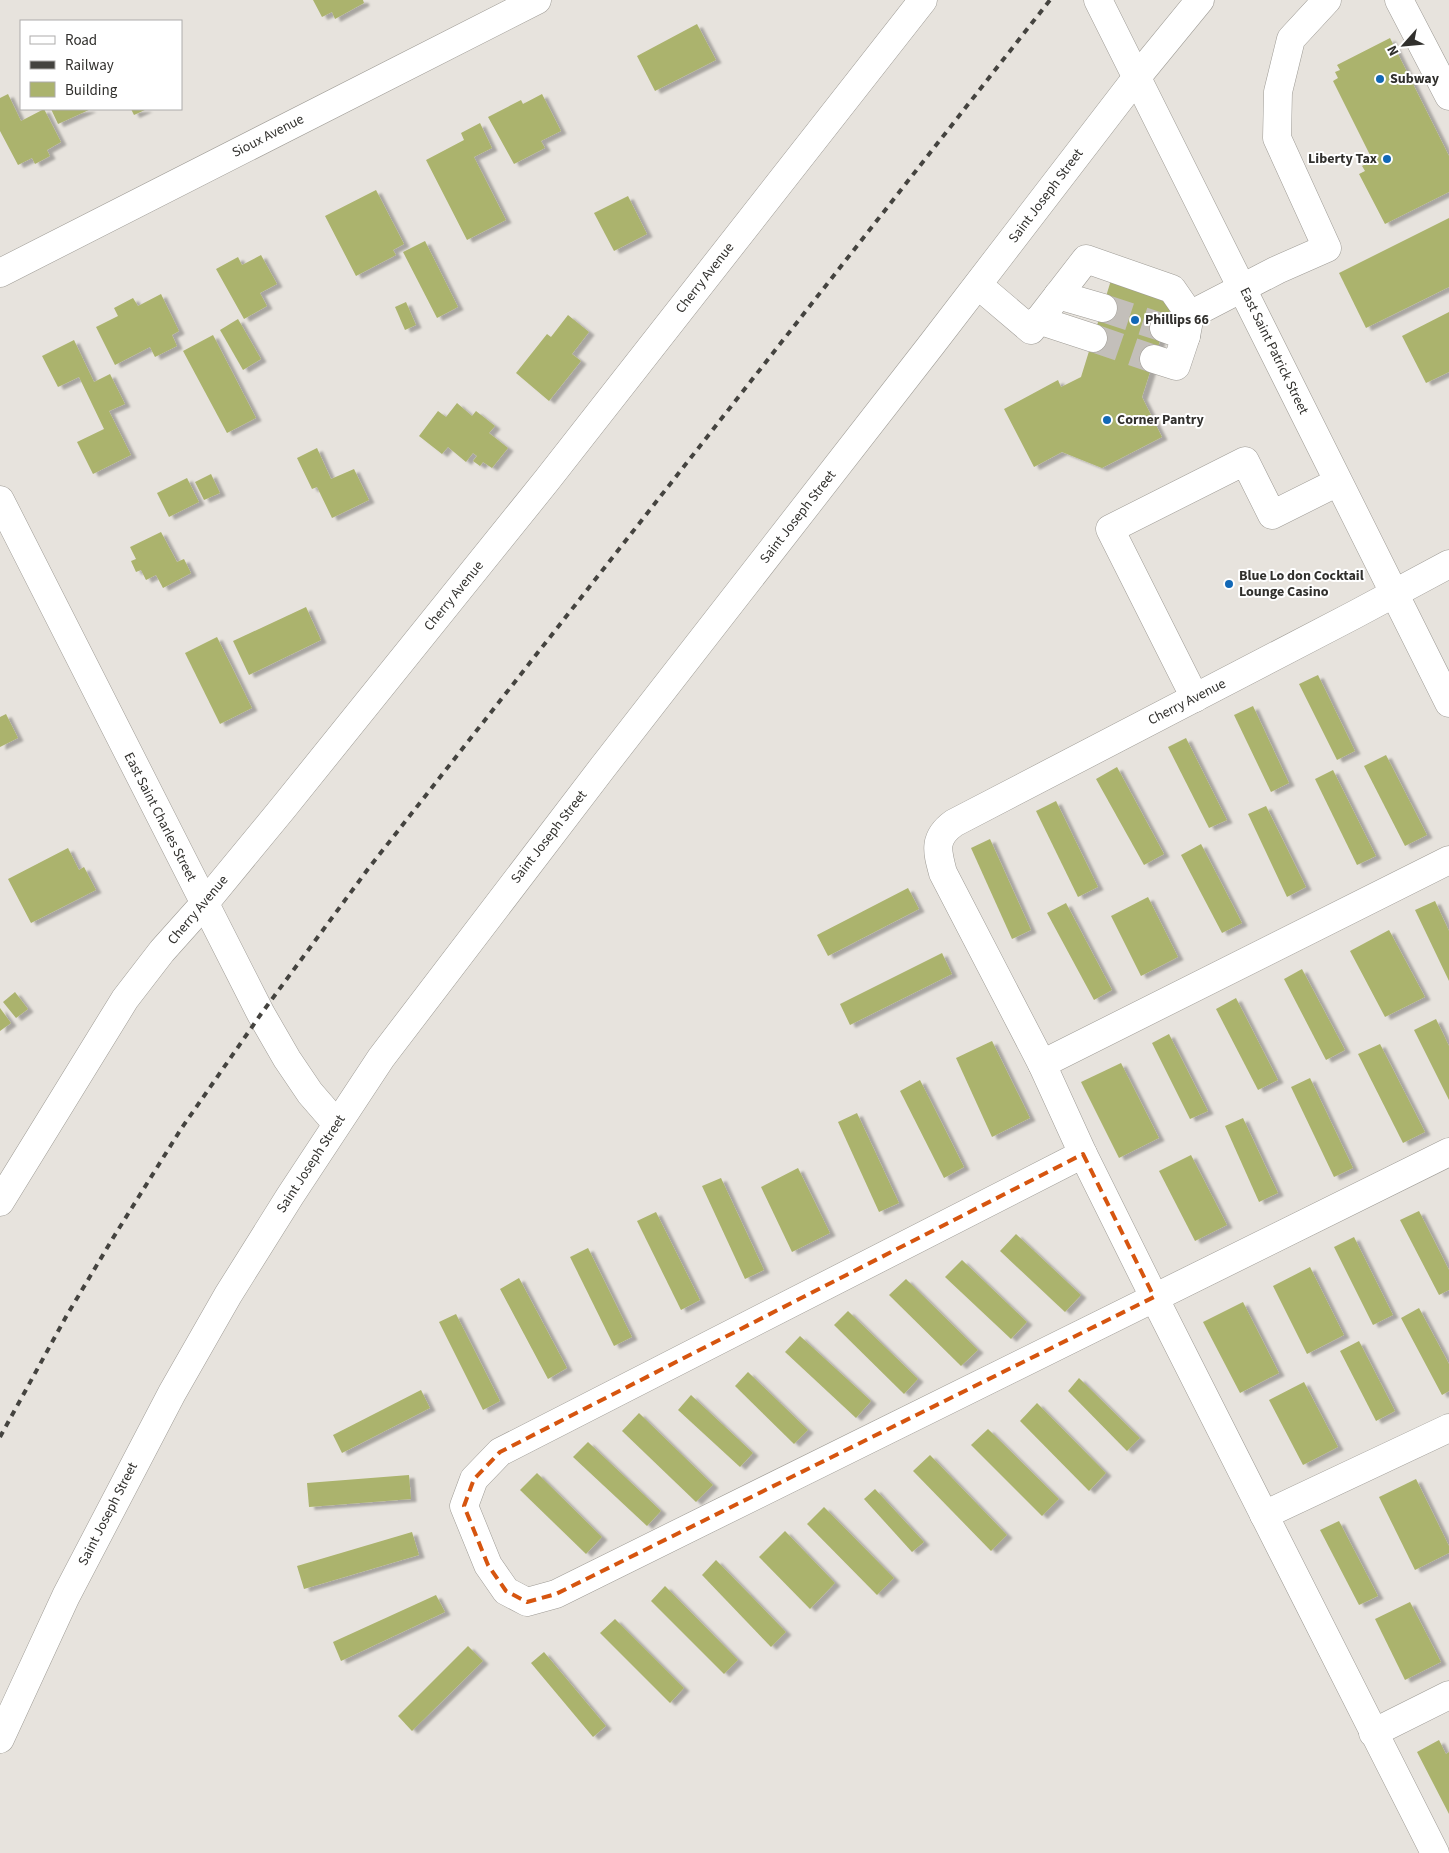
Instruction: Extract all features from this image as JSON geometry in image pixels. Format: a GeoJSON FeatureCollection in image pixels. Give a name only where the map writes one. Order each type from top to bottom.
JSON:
{"type":"FeatureCollection","features":[{"type":"Feature","properties":{"kind":"street","name":"Sioux Avenue"},"geometry":{"type":"LineString","coordinates":[[0,273],[537,0]]}},
{"type":"Feature","properties":{"kind":"street","name":"Cherry Avenue"},"geometry":{"type":"LineString","coordinates":[[0,1202],[125,999],[162,951],[204,904],[283,808],[547,480],[923,0]]}},
{"type":"Feature","properties":{"kind":"street","name":"East Saint Patrick Street"},"geometry":{"type":"LineString","coordinates":[[1098,0],[1449,703]]}},
{"type":"Feature","properties":{"kind":"street","name":"Saint Joseph Street"},"geometry":{"type":"LineString","coordinates":[[0,1739],[66,1596],[172,1393],[228,1295],[336,1123],[419,1006],[1138,77],[1200,0]]}},
{"type":"Feature","properties":{"kind":"street"},"geometry":{"type":"LineString","coordinates":[[1180,326],[1242,288],[1327,248],[1277,138],[1278,92],[1291,40],[1327,0]]}},
{"type":"Feature","properties":{"kind":"street"},"geometry":{"type":"LineString","coordinates":[[1399,0],[1449,96]]}},
{"type":"Feature","properties":{"kind":"street"},"geometry":{"type":"LineString","coordinates":[[978,285],[1031,330],[1086,259],[1172,289],[1180,326],[1176,366],[1154,359]]}},
{"type":"Feature","properties":{"kind":"street"},"geometry":{"type":"LineString","coordinates":[[1058,294],[1103,308]]}},
{"type":"Feature","properties":{"kind":"street"},"geometry":{"type":"LineString","coordinates":[[1038,320],[1093,338]]}},
{"type":"Feature","properties":{"kind":"street"},"geometry":{"type":"LineString","coordinates":[[1195,698],[1110,529],[1246,461],[1272,515],[1338,482]]}},
{"type":"Feature","properties":{"kind":"street","name":"East Saint Charles Street"},"geometry":{"type":"LineString","coordinates":[[0,500],[261,1014],[287,1059],[310,1093],[336,1123]]}},
{"type":"Feature","properties":{"kind":"street","name":"Cherry Avenue"},"geometry":{"type":"LineString","coordinates":[[1042,1064],[943,873],[937,851],[943,831],[954,823],[1449,564]]}},
{"type":"Feature","properties":{"kind":"street"},"geometry":{"type":"LineString","coordinates":[[1435,1853],[1083,1154],[1042,1064],[1449,860]]}},
{"type":"Feature","properties":{"kind":"street"},"geometry":{"type":"LineString","coordinates":[[1083,1154],[500,1452],[474,1480],[464,1506],[488,1566],[506,1591],[527,1602],[556,1594],[1154,1296],[1449,1152]]}},
{"type":"Feature","properties":{"kind":"street"},"geometry":{"type":"LineString","coordinates":[[1264,1515],[1449,1428]]}},
{"type":"Feature","properties":{"kind":"street"},"geometry":{"type":"LineString","coordinates":[[1373,1733],[1449,1695]]}},
{"type":"Feature","properties":{"kind":"highlighted area"},"geometry":{"type":"Polygon","coordinates":[[[1083,1154],[1154,1297],[556,1594],[527,1602],[506,1591],[488,1565],[464,1506],[474,1479],[500,1452],[1083,1154]]]}},
{"type":"Feature","properties":{"kind":"building"},"geometry":{"type":"Polygon","coordinates":[[[313,0],[363,0],[364,3],[335,19],[332,12],[322,17],[313,0]]]}},
{"type":"Feature","properties":{"kind":"building"},"geometry":{"type":"Polygon","coordinates":[[[697,24],[716,60],[655,91],[637,56],[697,24]]]}},
{"type":"Feature","properties":{"kind":"building"},"geometry":{"type":"Polygon","coordinates":[[[1390,38],[1449,156],[1449,192],[1385,224],[1359,174],[1365,171],[1362,166],[1367,163],[1365,157],[1370,155],[1333,81],[1338,78],[1335,72],[1340,70],[1337,65],[1390,38]]]}},
{"type":"Feature","properties":{"kind":"building"},"geometry":{"type":"Polygon","coordinates":[[[8,94],[21,121],[45,110],[61,142],[47,150],[50,156],[35,164],[32,158],[18,165],[0,131],[0,98],[8,94]]]}},
{"type":"Feature","properties":{"kind":"building"},"geometry":{"type":"Polygon","coordinates":[[[542,94],[561,131],[541,141],[545,148],[514,164],[488,117],[521,100],[523,104],[542,94]]]}},
{"type":"Feature","properties":{"kind":"building"},"geometry":{"type":"Polygon","coordinates":[[[51,110],[89,110],[58,124],[51,110]]]}},
{"type":"Feature","properties":{"kind":"building"},"geometry":{"type":"Polygon","coordinates":[[[132,110],[145,110],[134,115],[132,110]]]}},
{"type":"Feature","properties":{"kind":"building"},"geometry":{"type":"Polygon","coordinates":[[[480,123],[492,148],[474,157],[506,220],[467,240],[426,160],[464,140],[461,133],[480,123]]]}},
{"type":"Feature","properties":{"kind":"building"},"geometry":{"type":"Polygon","coordinates":[[[376,190],[404,244],[393,250],[396,255],[356,276],[325,216],[376,190]]]}},
{"type":"Feature","properties":{"kind":"building"},"geometry":{"type":"Polygon","coordinates":[[[628,196],[647,234],[614,251],[594,213],[628,196]]]}},
{"type":"Feature","properties":{"kind":"building"},"geometry":{"type":"Polygon","coordinates":[[[1449,218],[1449,287],[1366,328],[1339,273],[1449,218]]]}},
{"type":"Feature","properties":{"kind":"building"},"geometry":{"type":"Polygon","coordinates":[[[425,241],[458,307],[437,318],[403,252],[425,241]]]}},
{"type":"Feature","properties":{"kind":"building"},"geometry":{"type":"Polygon","coordinates":[[[261,255],[277,284],[260,293],[267,306],[244,319],[216,269],[238,257],[242,265],[261,255]]]}},
{"type":"Feature","properties":{"kind":"building"},"geometry":{"type":"Polygon","coordinates":[[[1112,277],[1174,297],[1142,397],[1162,437],[1102,468],[1062,452],[1034,467],[1004,409],[1058,380],[1061,387],[1081,377],[1112,277]]]}},
{"type":"Feature","properties":{"kind":"building"},"geometry":{"type":"Polygon","coordinates":[[[161,294],[179,331],[172,335],[177,346],[155,357],[150,347],[115,365],[96,327],[118,316],[114,308],[133,298],[138,306],[161,294]]]}},
{"type":"Feature","properties":{"kind":"building"},"geometry":{"type":"Polygon","coordinates":[[[406,302],[416,325],[405,330],[395,307],[406,302]]]}},
{"type":"Feature","properties":{"kind":"building"},"geometry":{"type":"Polygon","coordinates":[[[1449,312],[1449,372],[1426,383],[1402,336],[1449,312]]]}},
{"type":"Feature","properties":{"kind":"building"},"geometry":{"type":"Polygon","coordinates":[[[568,315],[589,332],[572,354],[581,361],[549,401],[516,373],[547,334],[551,337],[568,315]]]}},
{"type":"Feature","properties":{"kind":"building"},"geometry":{"type":"Polygon","coordinates":[[[238,319],[261,359],[243,370],[220,330],[238,319]]]}},
{"type":"Feature","properties":{"kind":"building"},"geometry":{"type":"Polygon","coordinates":[[[213,335],[256,418],[227,433],[183,351],[213,335]]]}},
{"type":"Feature","properties":{"kind":"building"},"geometry":{"type":"Polygon","coordinates":[[[74,340],[94,382],[110,374],[125,404],[109,411],[131,455],[93,474],[77,442],[104,429],[79,377],[58,387],[42,356],[74,340]]]}},
{"type":"Feature","properties":{"kind":"building"},"geometry":{"type":"Polygon","coordinates":[[[457,403],[472,416],[476,411],[495,426],[489,433],[508,448],[492,468],[483,462],[480,466],[473,461],[477,456],[473,453],[466,462],[448,447],[442,454],[419,436],[438,411],[446,417],[457,403]]]}},
{"type":"Feature","properties":{"kind":"building"},"geometry":{"type":"Polygon","coordinates":[[[317,448],[331,479],[354,469],[369,500],[332,518],[317,487],[312,489],[297,458],[317,448]]]}},
{"type":"Feature","properties":{"kind":"building"},"geometry":{"type":"Polygon","coordinates":[[[211,474],[220,493],[204,500],[195,482],[211,474]]]}},
{"type":"Feature","properties":{"kind":"building"},"geometry":{"type":"Polygon","coordinates":[[[187,478],[199,502],[169,517],[157,493],[187,478]]]}},
{"type":"Feature","properties":{"kind":"building"},"geometry":{"type":"Polygon","coordinates":[[[161,532],[177,562],[184,559],[191,573],[163,588],[156,575],[146,580],[141,570],[136,572],[131,561],[136,559],[130,547],[161,532]]]}},
{"type":"Feature","properties":{"kind":"building"},"geometry":{"type":"Polygon","coordinates":[[[306,607],[321,640],[249,675],[233,641],[306,607]]]}},
{"type":"Feature","properties":{"kind":"building"},"geometry":{"type":"Polygon","coordinates":[[[217,637],[252,708],[220,724],[185,653],[217,637]]]}},
{"type":"Feature","properties":{"kind":"building"},"geometry":{"type":"Polygon","coordinates":[[[1318,675],[1355,751],[1337,760],[1299,684],[1318,675]]]}},
{"type":"Feature","properties":{"kind":"building"},"geometry":{"type":"Polygon","coordinates":[[[1253,706],[1289,783],[1271,792],[1234,715],[1253,706]]]}},
{"type":"Feature","properties":{"kind":"building"},"geometry":{"type":"Polygon","coordinates":[[[6,714],[18,738],[0,747],[0,717],[6,714]]]}},
{"type":"Feature","properties":{"kind":"building"},"geometry":{"type":"Polygon","coordinates":[[[1186,738],[1227,820],[1209,828],[1168,747],[1186,738]]]}},
{"type":"Feature","properties":{"kind":"building"},"geometry":{"type":"Polygon","coordinates":[[[1386,755],[1427,835],[1405,846],[1364,766],[1386,755]]]}},
{"type":"Feature","properties":{"kind":"building"},"geometry":{"type":"Polygon","coordinates":[[[1117,767],[1164,854],[1144,865],[1096,779],[1117,767]]]}},
{"type":"Feature","properties":{"kind":"building"},"geometry":{"type":"Polygon","coordinates":[[[1333,770],[1376,856],[1357,865],[1315,779],[1333,770]]]}},
{"type":"Feature","properties":{"kind":"building"},"geometry":{"type":"Polygon","coordinates":[[[1056,801],[1098,887],[1078,897],[1036,811],[1056,801]]]}},
{"type":"Feature","properties":{"kind":"building"},"geometry":{"type":"Polygon","coordinates":[[[1266,806],[1306,887],[1287,897],[1248,814],[1266,806]]]}},
{"type":"Feature","properties":{"kind":"building"},"geometry":{"type":"Polygon","coordinates":[[[990,839],[1031,930],[1012,939],[971,848],[990,839]]]}},
{"type":"Feature","properties":{"kind":"building"},"geometry":{"type":"Polygon","coordinates":[[[1201,844],[1242,923],[1222,933],[1181,855],[1201,844]]]}},
{"type":"Feature","properties":{"kind":"building"},"geometry":{"type":"Polygon","coordinates":[[[68,848],[79,870],[84,867],[96,890],[31,923],[8,879],[68,848]]]}},
{"type":"Feature","properties":{"kind":"building"},"geometry":{"type":"Polygon","coordinates":[[[908,888],[919,909],[828,956],[817,935],[908,888]]]}},
{"type":"Feature","properties":{"kind":"building"},"geometry":{"type":"Polygon","coordinates":[[[1148,897],[1178,957],[1141,976],[1111,916],[1148,897]]]}},
{"type":"Feature","properties":{"kind":"building"},"geometry":{"type":"Polygon","coordinates":[[[1435,901],[1449,931],[1449,981],[1415,910],[1435,901]]]}},
{"type":"Feature","properties":{"kind":"building"},"geometry":{"type":"Polygon","coordinates":[[[1066,903],[1112,990],[1094,1000],[1047,913],[1066,903]]]}},
{"type":"Feature","properties":{"kind":"building"},"geometry":{"type":"Polygon","coordinates":[[[1389,930],[1425,997],[1385,1017],[1350,951],[1389,930]]]}},
{"type":"Feature","properties":{"kind":"building"},"geometry":{"type":"Polygon","coordinates":[[[942,953],[952,974],[850,1025],[840,1004],[942,953]]]}},
{"type":"Feature","properties":{"kind":"building"},"geometry":{"type":"Polygon","coordinates":[[[1302,969],[1345,1050],[1326,1060],[1284,979],[1302,969]]]}},
{"type":"Feature","properties":{"kind":"building"},"geometry":{"type":"Polygon","coordinates":[[[15,992],[28,1009],[16,1018],[3,1002],[15,992]]]}},
{"type":"Feature","properties":{"kind":"building"},"geometry":{"type":"Polygon","coordinates":[[[1236,998],[1278,1080],[1258,1090],[1216,1009],[1236,998]]]}},
{"type":"Feature","properties":{"kind":"building"},"geometry":{"type":"Polygon","coordinates":[[[0,1008],[11,1023],[0,1031],[0,1008]]]}},
{"type":"Feature","properties":{"kind":"building"},"geometry":{"type":"Polygon","coordinates":[[[1436,1019],[1449,1046],[1449,1100],[1414,1030],[1436,1019]]]}},
{"type":"Feature","properties":{"kind":"building"},"geometry":{"type":"Polygon","coordinates":[[[1169,1034],[1208,1111],[1190,1119],[1152,1043],[1169,1034]]]}},
{"type":"Feature","properties":{"kind":"building"},"geometry":{"type":"Polygon","coordinates":[[[992,1041],[1030,1118],[992,1137],[956,1058],[992,1041]]]}},
{"type":"Feature","properties":{"kind":"building"},"geometry":{"type":"Polygon","coordinates":[[[1380,1044],[1425,1132],[1403,1143],[1358,1054],[1380,1044]]]}},
{"type":"Feature","properties":{"kind":"building"},"geometry":{"type":"Polygon","coordinates":[[[1121,1063],[1159,1138],[1119,1158],[1081,1082],[1121,1063]]]}},
{"type":"Feature","properties":{"kind":"building"},"geometry":{"type":"Polygon","coordinates":[[[1310,1078],[1353,1168],[1334,1177],[1291,1087],[1310,1078]]]}},
{"type":"Feature","properties":{"kind":"building"},"geometry":{"type":"Polygon","coordinates":[[[920,1080],[964,1167],[944,1178],[900,1091],[920,1080]]]}},
{"type":"Feature","properties":{"kind":"building"},"geometry":{"type":"Polygon","coordinates":[[[857,1113],[899,1203],[879,1212],[838,1122],[857,1113]]]}},
{"type":"Feature","properties":{"kind":"building"},"geometry":{"type":"Polygon","coordinates":[[[1243,1118],[1278,1193],[1259,1202],[1225,1126],[1243,1118]]]}},
{"type":"Feature","properties":{"kind":"building"},"geometry":{"type":"Polygon","coordinates":[[[1191,1155],[1227,1225],[1195,1241],[1159,1171],[1191,1155]]]}},
{"type":"Feature","properties":{"kind":"building"},"geometry":{"type":"Polygon","coordinates":[[[798,1168],[830,1233],[792,1252],[761,1187],[798,1168]]]}},
{"type":"Feature","properties":{"kind":"building"},"geometry":{"type":"Polygon","coordinates":[[[721,1178],[764,1270],[745,1279],[702,1186],[721,1178]]]}},
{"type":"Feature","properties":{"kind":"building"},"geometry":{"type":"Polygon","coordinates":[[[1419,1211],[1449,1270],[1449,1290],[1439,1295],[1400,1220],[1419,1211]]]}},
{"type":"Feature","properties":{"kind":"building"},"geometry":{"type":"Polygon","coordinates":[[[656,1212],[700,1300],[681,1310],[637,1221],[656,1212]]]}},
{"type":"Feature","properties":{"kind":"building"},"geometry":{"type":"Polygon","coordinates":[[[1016,1234],[1081,1295],[1065,1312],[1000,1251],[1016,1234]]]}},
{"type":"Feature","properties":{"kind":"building"},"geometry":{"type":"Polygon","coordinates":[[[1354,1237],[1393,1315],[1373,1325],[1334,1247],[1354,1237]]]}},
{"type":"Feature","properties":{"kind":"building"},"geometry":{"type":"Polygon","coordinates":[[[588,1248],[632,1337],[614,1346],[570,1257],[588,1248]]]}},
{"type":"Feature","properties":{"kind":"building"},"geometry":{"type":"Polygon","coordinates":[[[962,1260],[1027,1322],[1011,1339],[945,1277],[962,1260]]]}},
{"type":"Feature","properties":{"kind":"building"},"geometry":{"type":"Polygon","coordinates":[[[1310,1267],[1344,1335],[1307,1354],[1273,1286],[1310,1267]]]}},
{"type":"Feature","properties":{"kind":"building"},"geometry":{"type":"Polygon","coordinates":[[[519,1278],[567,1368],[548,1379],[500,1289],[519,1278]]]}},
{"type":"Feature","properties":{"kind":"building"},"geometry":{"type":"Polygon","coordinates":[[[906,1279],[978,1350],[961,1366],[889,1295],[906,1279]]]}},
{"type":"Feature","properties":{"kind":"building"},"geometry":{"type":"Polygon","coordinates":[[[1243,1302],[1279,1373],[1240,1393],[1203,1322],[1243,1302]]]}},
{"type":"Feature","properties":{"kind":"building"},"geometry":{"type":"Polygon","coordinates":[[[1419,1308],[1449,1364],[1449,1391],[1442,1395],[1401,1318],[1419,1308]]]}},
{"type":"Feature","properties":{"kind":"building"},"geometry":{"type":"Polygon","coordinates":[[[848,1311],[918,1379],[904,1394],[834,1325],[848,1311]]]}},
{"type":"Feature","properties":{"kind":"building"},"geometry":{"type":"Polygon","coordinates":[[[456,1314],[500,1401],[483,1410],[439,1322],[456,1314]]]}},
{"type":"Feature","properties":{"kind":"building"},"geometry":{"type":"Polygon","coordinates":[[[800,1336],[871,1401],[856,1418],[785,1352],[800,1336]]]}},
{"type":"Feature","properties":{"kind":"building"},"geometry":{"type":"Polygon","coordinates":[[[1359,1341],[1395,1411],[1376,1421],[1340,1351],[1359,1341]]]}},
{"type":"Feature","properties":{"kind":"building"},"geometry":{"type":"Polygon","coordinates":[[[748,1372],[808,1430],[794,1444],[735,1386],[748,1372]]]}},
{"type":"Feature","properties":{"kind":"building"},"geometry":{"type":"Polygon","coordinates":[[[1079,1378],[1140,1438],[1127,1451],[1068,1391],[1079,1378]]]}},
{"type":"Feature","properties":{"kind":"building"},"geometry":{"type":"Polygon","coordinates":[[[1304,1382],[1338,1447],[1303,1465],[1269,1400],[1304,1382]]]}},
{"type":"Feature","properties":{"kind":"building"},"geometry":{"type":"Polygon","coordinates":[[[421,1390],[430,1408],[342,1453],[333,1435],[421,1390]]]}},
{"type":"Feature","properties":{"kind":"building"},"geometry":{"type":"Polygon","coordinates":[[[691,1395],[753,1453],[740,1467],[678,1410],[691,1395]]]}},
{"type":"Feature","properties":{"kind":"building"},"geometry":{"type":"Polygon","coordinates":[[[1037,1403],[1106,1473],[1089,1491],[1020,1421],[1037,1403]]]}},
{"type":"Feature","properties":{"kind":"building"},"geometry":{"type":"Polygon","coordinates":[[[639,1413],[713,1485],[696,1502],[622,1431],[639,1413]]]}},
{"type":"Feature","properties":{"kind":"building"},"geometry":{"type":"Polygon","coordinates":[[[988,1429],[1059,1499],[1042,1516],[971,1445],[988,1429]]]}},
{"type":"Feature","properties":{"kind":"building"},"geometry":{"type":"Polygon","coordinates":[[[588,1442],[661,1511],[647,1526],[573,1457],[588,1442]]]}},
{"type":"Feature","properties":{"kind":"building"},"geometry":{"type":"Polygon","coordinates":[[[930,1455],[1007,1535],[991,1551],[913,1471],[930,1455]]]}},
{"type":"Feature","properties":{"kind":"building"},"geometry":{"type":"Polygon","coordinates":[[[537,1473],[602,1537],[586,1554],[520,1490],[537,1473]]]}},
{"type":"Feature","properties":{"kind":"building"},"geometry":{"type":"Polygon","coordinates":[[[409,1475],[411,1499],[309,1507],[307,1483],[409,1475]]]}},
{"type":"Feature","properties":{"kind":"building"},"geometry":{"type":"Polygon","coordinates":[[[1416,1479],[1449,1546],[1449,1553],[1415,1570],[1379,1497],[1416,1479]]]}},
{"type":"Feature","properties":{"kind":"building"},"geometry":{"type":"Polygon","coordinates":[[[875,1489],[924,1542],[912,1552],[864,1499],[875,1489]]]}},
{"type":"Feature","properties":{"kind":"building"},"geometry":{"type":"Polygon","coordinates":[[[824,1507],[894,1578],[877,1595],[807,1524],[824,1507]]]}},
{"type":"Feature","properties":{"kind":"building"},"geometry":{"type":"Polygon","coordinates":[[[1339,1521],[1378,1596],[1359,1605],[1320,1530],[1339,1521]]]}},
{"type":"Feature","properties":{"kind":"building"},"geometry":{"type":"Polygon","coordinates":[[[785,1531],[835,1583],[810,1609],[759,1557],[785,1531]]]}},
{"type":"Feature","properties":{"kind":"building"},"geometry":{"type":"Polygon","coordinates":[[[412,1532],[419,1555],[304,1589],[297,1566],[412,1532]]]}},
{"type":"Feature","properties":{"kind":"building"},"geometry":{"type":"Polygon","coordinates":[[[716,1560],[786,1632],[771,1647],[702,1575],[716,1560]]]}},
{"type":"Feature","properties":{"kind":"building"},"geometry":{"type":"Polygon","coordinates":[[[665,1586],[738,1660],[724,1674],[651,1601],[665,1586]]]}},
{"type":"Feature","properties":{"kind":"building"},"geometry":{"type":"Polygon","coordinates":[[[436,1595],[445,1612],[341,1661],[333,1642],[436,1595]]]}},
{"type":"Feature","properties":{"kind":"building"},"geometry":{"type":"Polygon","coordinates":[[[1410,1602],[1441,1662],[1405,1680],[1375,1619],[1410,1602]]]}},
{"type":"Feature","properties":{"kind":"building"},"geometry":{"type":"Polygon","coordinates":[[[615,1619],[684,1688],[670,1703],[600,1633],[615,1619]]]}},
{"type":"Feature","properties":{"kind":"building"},"geometry":{"type":"Polygon","coordinates":[[[468,1646],[483,1661],[412,1731],[398,1716],[468,1646]]]}},
{"type":"Feature","properties":{"kind":"building"},"geometry":{"type":"Polygon","coordinates":[[[544,1652],[606,1726],[593,1737],[531,1663],[544,1652]]]}},
{"type":"Feature","properties":{"kind":"building"},"geometry":{"type":"Polygon","coordinates":[[[1439,1740],[1446,1754],[1449,1752],[1449,1814],[1417,1752],[1439,1740]]]}},
{"type":"Feature","properties":{"kind":"tunnel"},"geometry":{"type":"LineString","coordinates":[[1103,308],[1164,328]]}},
{"type":"Feature","properties":{"kind":"tunnel"},"geometry":{"type":"LineString","coordinates":[[1093,338],[1154,359]]}},
{"type":"Feature","properties":{"kind":"railway"},"geometry":{"type":"LineString","coordinates":[[0,1437],[67,1315],[113,1238],[181,1129],[261,1014],[368,869],[1050,0]]}},
{"type":"Feature","properties":{"kind":"place","name":"Subway"},"geometry":{"type":"Point","coordinates":[1380,79]}},
{"type":"Feature","properties":{"kind":"place","name":"Liberty Tax"},"geometry":{"type":"Point","coordinates":[1387,159]}},
{"type":"Feature","properties":{"kind":"place","name":"Phillips 66"},"geometry":{"type":"Point","coordinates":[1135,320]}},
{"type":"Feature","properties":{"kind":"place","name":"Corner Pantry"},"geometry":{"type":"Point","coordinates":[1107,420]}},
{"type":"Feature","properties":{"kind":"place","name":"Blue Lo don Cocktail Lounge Casino"},"geometry":{"type":"Point","coordinates":[1229,584]}}]}
